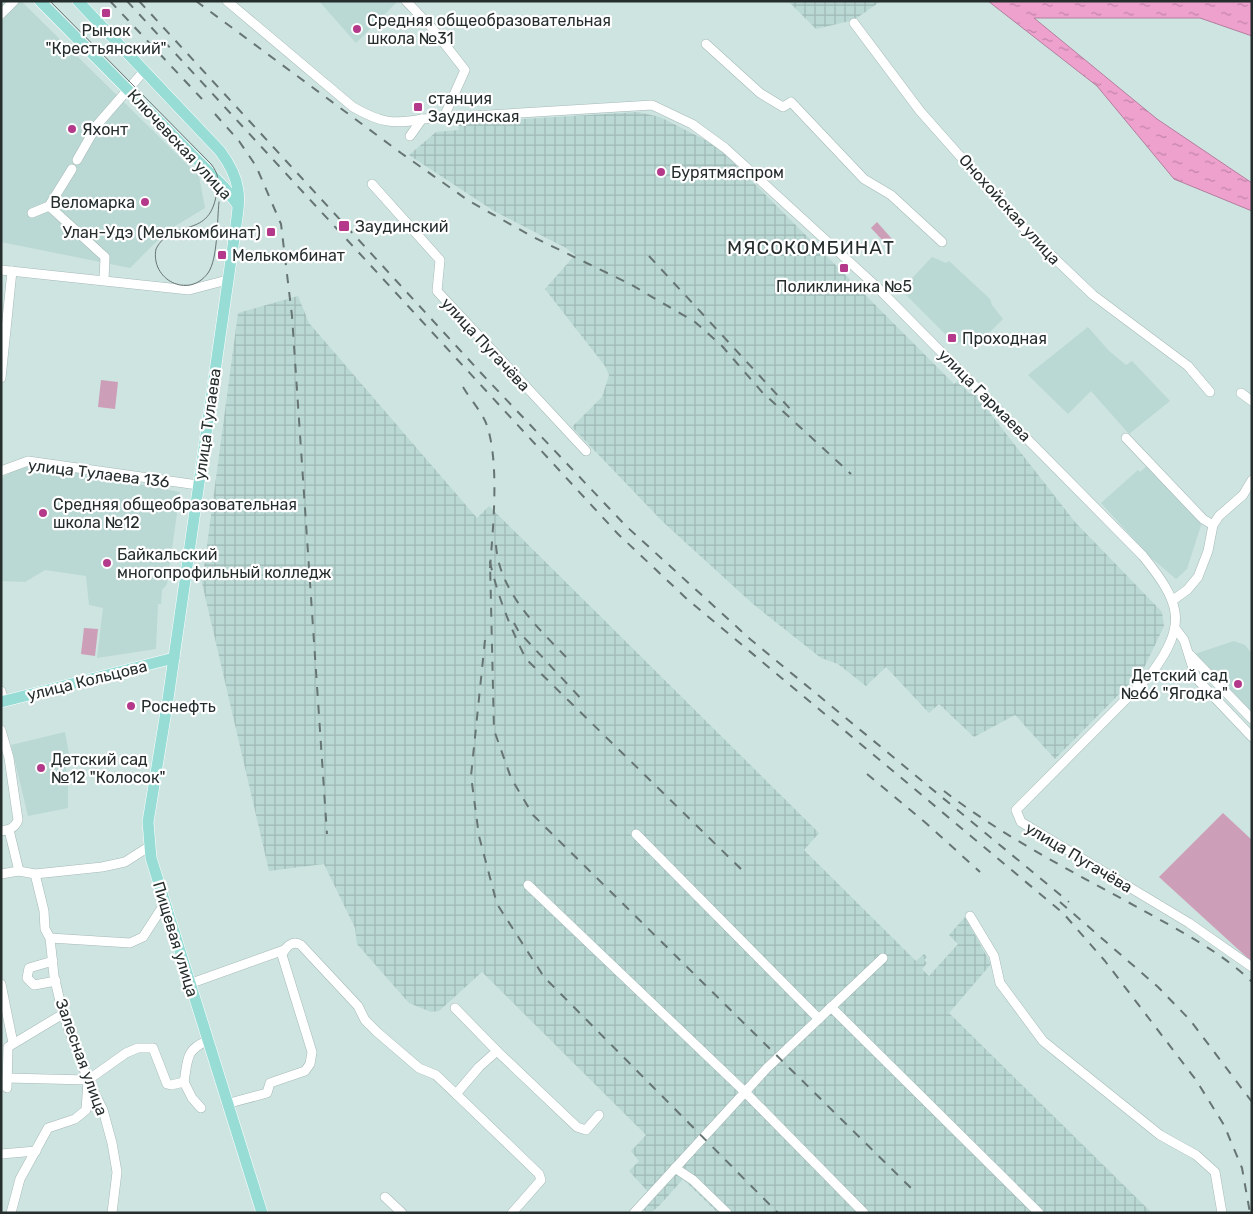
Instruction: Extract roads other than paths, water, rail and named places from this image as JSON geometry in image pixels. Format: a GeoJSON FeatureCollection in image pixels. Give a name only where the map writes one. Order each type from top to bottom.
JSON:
{"type":"FeatureCollection","features":[{"type":"Feature","properties":{"kind":"main road","name":"Ключевская улица"},"geometry":{"type":"LineString","coordinates":[[40,1],[223,186],[238,205]]}},
{"type":"Feature","properties":{"kind":"main road","name":"Ключевская улица"},"geometry":{"type":"LineString","coordinates":[[78,1],[220,151],[231,166],[239,184],[238,205]]}},
{"type":"Feature","properties":{"kind":"main road","name":"улица Тулаева"},"geometry":{"type":"LineString","coordinates":[[174,658],[238,205]]}},
{"type":"Feature","properties":{"kind":"main road","name":"улица Кольцова"},"geometry":{"type":"LineString","coordinates":[[2,698],[174,658]]}},
{"type":"Feature","properties":{"kind":"main road","name":"Пищевая улица"},"geometry":{"type":"LineString","coordinates":[[174,658],[148,822],[151,858],[226,1104],[262,1213]]}},
{"type":"Feature","properties":{"kind":"street"},"geometry":{"type":"LineString","coordinates":[[1,14],[14,1]]}},
{"type":"Feature","properties":{"kind":"street"},"geometry":{"type":"LineString","coordinates":[[227,1],[353,107],[372,118],[399,124],[444,117],[465,70],[433,29],[406,1]]}},
{"type":"Feature","properties":{"kind":"street","name":"Онохойская улица"},"geometry":{"type":"LineString","coordinates":[[854,24],[920,111],[1030,235],[1093,295],[1188,366],[1210,392]]}},
{"type":"Feature","properties":{"kind":"street"},"geometry":{"type":"LineString","coordinates":[[706,44],[760,93],[783,106],[791,102],[864,179],[891,195],[942,242]]}},
{"type":"Feature","properties":{"kind":"street"},"geometry":{"type":"LineString","coordinates":[[77,160],[97,125],[144,71]]}},
{"type":"Feature","properties":{"kind":"street","name":"улица Гармаева"},"geometry":{"type":"LineString","coordinates":[[444,117],[652,105],[692,124],[725,148],[878,288],[1143,556],[1166,585],[1173,600],[1175,628],[1184,640],[1196,678],[1252,737]]}},
{"type":"Feature","properties":{"kind":"street"},"geometry":{"type":"LineString","coordinates":[[410,136],[422,119]]}},
{"type":"Feature","properties":{"kind":"street"},"geometry":{"type":"LineString","coordinates":[[32,213],[49,206],[72,170]]}},
{"type":"Feature","properties":{"kind":"street","name":"улица Пугачёва"},"geometry":{"type":"LineString","coordinates":[[372,184],[440,260],[437,291],[586,451]]}},
{"type":"Feature","properties":{"kind":"street"},"geometry":{"type":"LineString","coordinates":[[49,206],[105,257],[104,280]]}},
{"type":"Feature","properties":{"kind":"street"},"geometry":{"type":"LineString","coordinates":[[1,270],[189,290],[228,280]]}},
{"type":"Feature","properties":{"kind":"street"},"geometry":{"type":"LineString","coordinates":[[1,378],[12,271]]}},
{"type":"Feature","properties":{"kind":"street"},"geometry":{"type":"LineString","coordinates":[[1241,392],[1252,401]]}},
{"type":"Feature","properties":{"kind":"street"},"geometry":{"type":"LineString","coordinates":[[1126,438],[1203,519],[1213,525]]}},
{"type":"Feature","properties":{"kind":"street","name":"улица Тулаева 136"},"geometry":{"type":"LineString","coordinates":[[1,471],[28,461],[198,485]]}},
{"type":"Feature","properties":{"kind":"street"},"geometry":{"type":"LineString","coordinates":[[1173,600],[1188,590],[1198,577],[1208,551],[1213,525],[1219,516],[1243,495],[1252,480]]}},
{"type":"Feature","properties":{"kind":"street","name":"улица Пугачёва"},"geometry":{"type":"LineString","coordinates":[[1175,628],[1168,650],[1151,674],[1016,810],[1021,822],[1029,829],[1189,923],[1252,967]]}},
{"type":"Feature","properties":{"kind":"street"},"geometry":{"type":"LineString","coordinates":[[1188,652],[1252,719]]}},
{"type":"Feature","properties":{"kind":"street"},"geometry":{"type":"LineString","coordinates":[[1,730],[9,758],[18,820],[16,825],[5,830],[19,871]]}},
{"type":"Feature","properties":{"kind":"street"},"geometry":{"type":"LineString","coordinates":[[636,834],[818,1019]]}},
{"type":"Feature","properties":{"kind":"street"},"geometry":{"type":"LineString","coordinates":[[1,874],[19,871],[35,874],[102,867],[125,862],[150,846]]}},
{"type":"Feature","properties":{"kind":"street","name":"Залесная улица"},"geometry":{"type":"LineString","coordinates":[[35,874],[44,911],[45,929],[50,938],[56,981],[64,1014],[88,1080],[103,1110],[112,1143],[117,1172],[112,1213]]}},
{"type":"Feature","properties":{"kind":"street"},"geometry":{"type":"LineString","coordinates":[[528,885],[745,1092],[864,1213]]}},
{"type":"Feature","properties":{"kind":"street"},"geometry":{"type":"LineString","coordinates":[[50,938],[130,943],[143,937],[164,903]]}},
{"type":"Feature","properties":{"kind":"street"},"geometry":{"type":"LineString","coordinates":[[970,916],[994,956],[1000,983],[1044,1041],[1160,1135],[1196,1155],[1215,1172],[1222,1213]]}},
{"type":"Feature","properties":{"kind":"street"},"geometry":{"type":"LineString","coordinates":[[190,984],[284,950],[290,944],[298,943],[358,1006],[364,1020],[419,1068],[436,1076],[539,1174],[541,1180],[512,1213]]}},
{"type":"Feature","properties":{"kind":"street"},"geometry":{"type":"LineString","coordinates":[[226,1104],[267,1093],[270,1082],[305,1071],[310,1064],[312,1052],[292,993],[282,954],[284,950]]}},
{"type":"Feature","properties":{"kind":"street"},"geometry":{"type":"LineString","coordinates":[[634,1213],[745,1092],[818,1019],[883,958]]}},
{"type":"Feature","properties":{"kind":"street"},"geometry":{"type":"LineString","coordinates":[[53,961],[29,968],[27,978],[34,985],[56,981]]}},
{"type":"Feature","properties":{"kind":"street"},"geometry":{"type":"LineString","coordinates":[[1,984],[13,1043]]}},
{"type":"Feature","properties":{"kind":"street"},"geometry":{"type":"LineString","coordinates":[[831,1007],[1039,1213]]}},
{"type":"Feature","properties":{"kind":"street"},"geometry":{"type":"LineString","coordinates":[[455,1008],[577,1127],[586,1130],[599,1115]]}},
{"type":"Feature","properties":{"kind":"street"},"geometry":{"type":"LineString","coordinates":[[7,1088],[8,1047],[64,1014]]}},
{"type":"Feature","properties":{"kind":"street"},"geometry":{"type":"LineString","coordinates":[[201,1108],[192,1098],[184,1082],[189,1054],[193,1047],[207,1041]]}},
{"type":"Feature","properties":{"kind":"street"},"geometry":{"type":"LineString","coordinates":[[7,1078],[88,1080],[126,1053],[138,1048],[153,1048],[167,1084],[184,1082]]}},
{"type":"Feature","properties":{"kind":"street"},"geometry":{"type":"LineString","coordinates":[[456,1094],[479,1066],[497,1051]]}},
{"type":"Feature","properties":{"kind":"street"},"geometry":{"type":"LineString","coordinates":[[11,1213],[20,1179],[48,1128],[75,1119],[86,1110],[88,1080]]}},
{"type":"Feature","properties":{"kind":"street"},"geometry":{"type":"LineString","coordinates":[[1,1154],[36,1151]]}},
{"type":"Feature","properties":{"kind":"street"},"geometry":{"type":"LineString","coordinates":[[675,1168],[693,1180],[727,1213]]}},
{"type":"Feature","properties":{"kind":"street"},"geometry":{"type":"LineString","coordinates":[[385,1198],[402,1213]]}},
{"type":"Feature","properties":{"kind":"water"},"geometry":{"type":"Polygon","coordinates":[[[988,1],[1252,1],[1252,36],[1200,18],[1034,18],[1157,119],[1252,183],[1252,211],[1174,179],[1097,86],[988,1]]]}},
{"type":"Feature","properties":{"kind":"tram line"},"geometry":{"type":"LineString","coordinates":[[50,1],[211,164],[217,173],[217,190],[213,206],[207,217],[200,223],[172,233],[163,239],[156,249],[156,260],[159,269],[172,282],[181,285],[191,285],[200,281],[208,273],[214,259],[219,202]]}},
{"type":"Feature","properties":{"kind":"railway"},"geometry":{"type":"LineString","coordinates":[[110,1],[202,99]]}},
{"type":"Feature","properties":{"kind":"railway"},"geometry":{"type":"LineString","coordinates":[[127,1],[618,534],[687,599],[1063,913],[1105,961],[1196,1080],[1224,1125],[1242,1168],[1250,1213]]}},
{"type":"Feature","properties":{"kind":"railway"},"geometry":{"type":"LineString","coordinates":[[139,1],[481,373],[626,526],[750,639],[1069,902]]}},
{"type":"Feature","properties":{"kind":"railway"},"geometry":{"type":"LineString","coordinates":[[196,1],[469,201],[533,237],[630,284],[695,322],[722,346],[762,392],[851,474]]}},
{"type":"Feature","properties":{"kind":"railway"},"geometry":{"type":"LineString","coordinates":[[215,114],[239,141],[256,166],[281,224],[292,316],[327,834]]}},
{"type":"Feature","properties":{"kind":"railway"},"geometry":{"type":"LineString","coordinates":[[649,256],[793,412]]}},
{"type":"Feature","properties":{"kind":"railway"},"geometry":{"type":"LineString","coordinates":[[463,387],[486,423],[493,456],[493,534],[490,568]]}},
{"type":"Feature","properties":{"kind":"railway"},"geometry":{"type":"LineString","coordinates":[[496,545],[504,578],[521,607],[566,657]]}},
{"type":"Feature","properties":{"kind":"railway"},"geometry":{"type":"LineString","coordinates":[[741,869],[526,659],[505,612],[490,562],[494,730],[511,778],[533,815],[913,1190]]}},
{"type":"Feature","properties":{"kind":"railway"},"geometry":{"type":"LineString","coordinates":[[514,623],[519,632],[585,703]]}},
{"type":"Feature","properties":{"kind":"railway"},"geometry":{"type":"LineString","coordinates":[[485,640],[471,776],[479,836],[497,904],[544,977],[778,1213]]}},
{"type":"Feature","properties":{"kind":"railway"},"geometry":{"type":"LineString","coordinates":[[867,774],[927,824],[980,872]]}},
{"type":"Feature","properties":{"kind":"railway"},"geometry":{"type":"LineString","coordinates":[[944,791],[1014,838],[1197,941],[1226,960],[1252,982]]}},
{"type":"Feature","properties":{"kind":"railway"},"geometry":{"type":"LineString","coordinates":[[1060,902],[1158,987],[1190,1020],[1252,1102]]}},
{"type":"Feature","properties":{"kind":"place","name":"Рынок \"Крестьянский\""},"geometry":{"type":"Point","coordinates":[106,13]}},
{"type":"Feature","properties":{"kind":"place","name":"Средняя общеобразовательная школа №31"},"geometry":{"type":"Point","coordinates":[357,29]}},
{"type":"Feature","properties":{"kind":"place","name":"станция Заудинская"},"geometry":{"type":"Point","coordinates":[418,107]}},
{"type":"Feature","properties":{"kind":"place","name":"Яхонт"},"geometry":{"type":"Point","coordinates":[72,129]}},
{"type":"Feature","properties":{"kind":"place","name":"Бурятмяспром"},"geometry":{"type":"Point","coordinates":[661,172]}},
{"type":"Feature","properties":{"kind":"place","name":"Веломарка"},"geometry":{"type":"Point","coordinates":[145,202]}},
{"type":"Feature","properties":{"kind":"place","name":"Заудинский"},"geometry":{"type":"Point","coordinates":[344,226]}},
{"type":"Feature","properties":{"kind":"place","name":"Улан-Удэ (Мелькомбинат)"},"geometry":{"type":"Point","coordinates":[271,232]}},
{"type":"Feature","properties":{"kind":"place","name":"Мелькомбинат"},"geometry":{"type":"Point","coordinates":[222,255]}},
{"type":"Feature","properties":{"kind":"place","name":"Поликлиника №5"},"geometry":{"type":"Point","coordinates":[844,268]}},
{"type":"Feature","properties":{"kind":"place","name":"Проходная"},"geometry":{"type":"Point","coordinates":[952,338]}},
{"type":"Feature","properties":{"kind":"place","name":"Средняя общеобразовательная школа №12"},"geometry":{"type":"Point","coordinates":[43,513]}},
{"type":"Feature","properties":{"kind":"place","name":"Байкальский многопрофильный колледж"},"geometry":{"type":"Point","coordinates":[107,563]}},
{"type":"Feature","properties":{"kind":"place","name":"Детский сад №66 \"Ягодка\""},"geometry":{"type":"Point","coordinates":[1238,684]}},
{"type":"Feature","properties":{"kind":"place","name":"Роснефть"},"geometry":{"type":"Point","coordinates":[131,706]}},
{"type":"Feature","properties":{"kind":"place","name":"Детский сад №12 \"Колосок\""},"geometry":{"type":"Point","coordinates":[41,768]}},
{"type":"Feature","properties":{"kind":"district","name":"МЯСОКОМБИНАТ"},"geometry":{"type":"Point","coordinates":[811,247]}}]}
